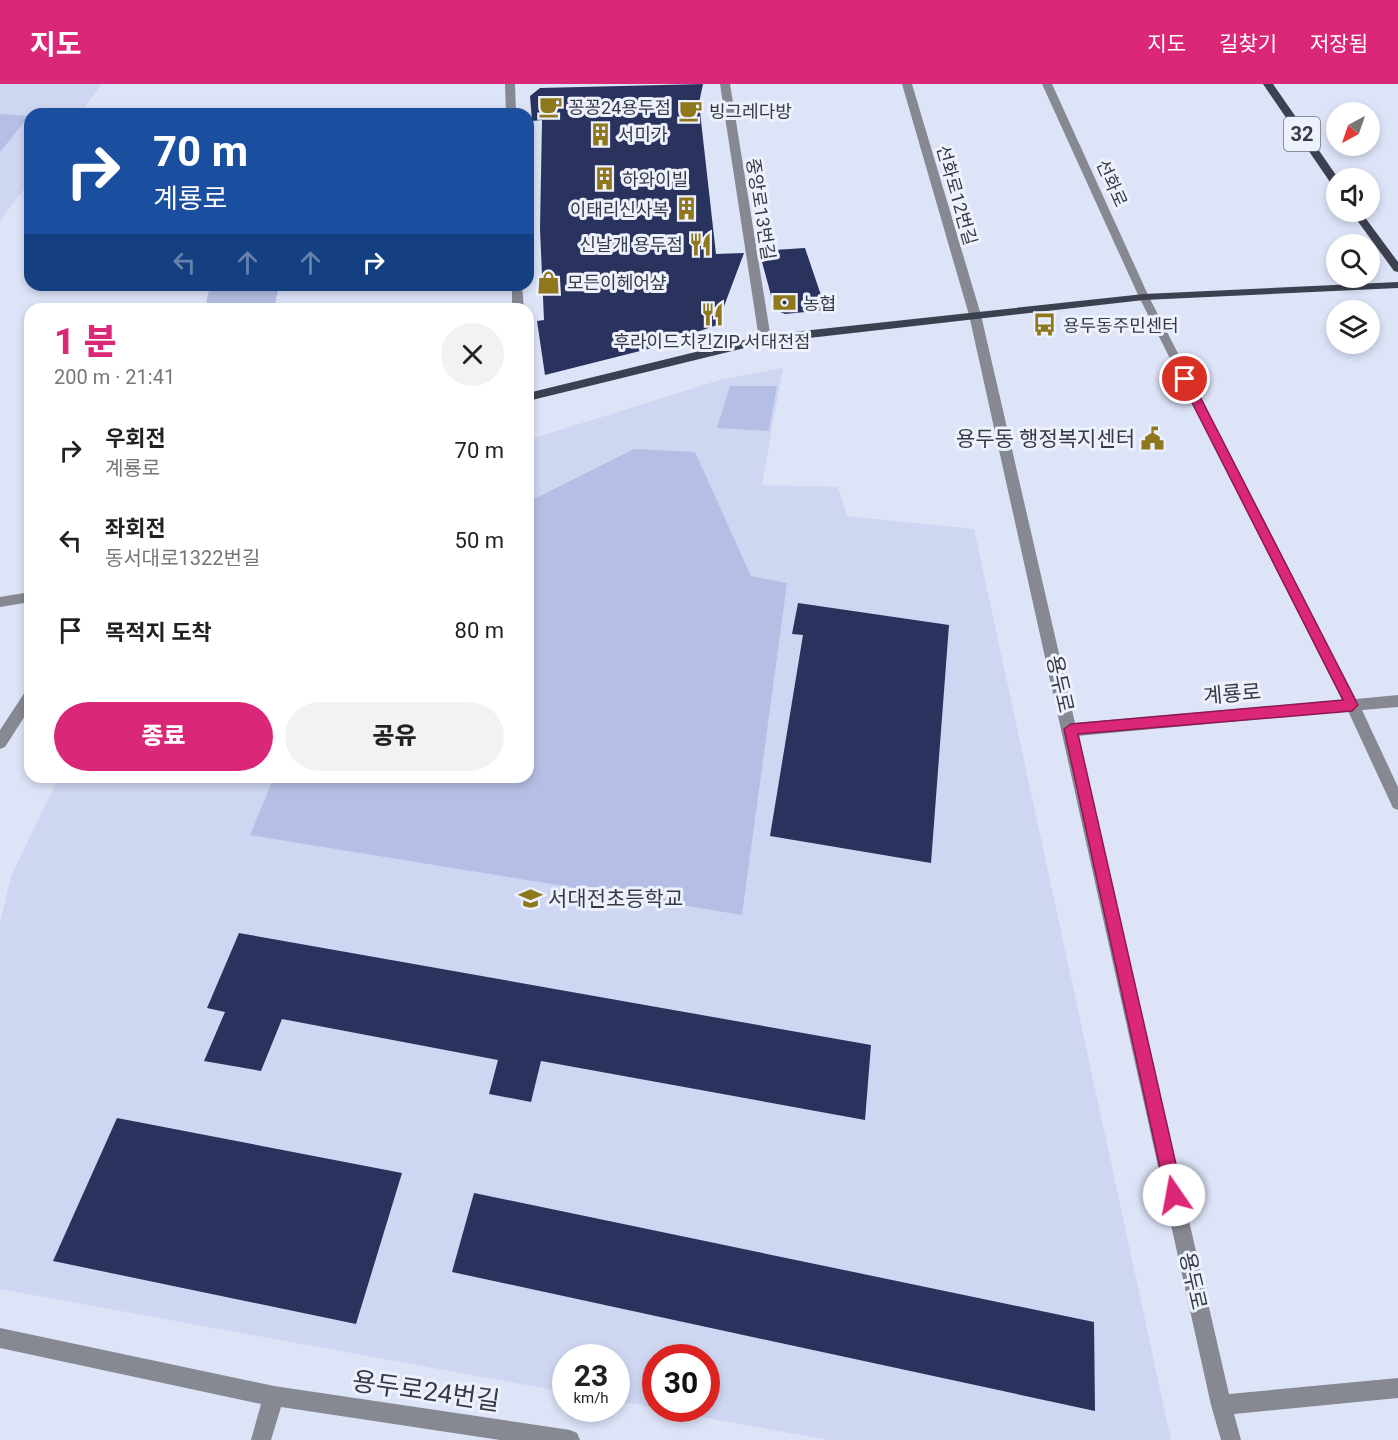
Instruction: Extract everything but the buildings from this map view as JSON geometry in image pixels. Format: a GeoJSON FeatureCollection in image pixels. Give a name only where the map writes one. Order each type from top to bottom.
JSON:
{"type":"FeatureCollection","features":[{"type":"Feature","properties":{"kind":"main road","name":"32"},"geometry":{"type":"LineString","coordinates":[[1268,84],[1326,168]]}},
{"type":"Feature","properties":{"kind":"main road"},"geometry":{"type":"LineString","coordinates":[[1363,222],[1398,269]]}},
{"type":"Feature","properties":{"kind":"main road"},"geometry":{"type":"LineString","coordinates":[[534,396],[765,339],[1144,297],[1398,285]]}},
{"type":"Feature","properties":{"kind":"street"},"geometry":{"type":"LineString","coordinates":[[510,84],[511,108]]}},
{"type":"Feature","properties":{"kind":"street","name":"중앙로13번길"},"geometry":{"type":"LineString","coordinates":[[725,84],[765,339]]}},
{"type":"Feature","properties":{"kind":"street","name":"선화로12번길"},"geometry":{"type":"LineString","coordinates":[[907,84],[975,315]]}},
{"type":"Feature","properties":{"kind":"street","name":"선화로"},"geometry":{"type":"LineString","coordinates":[[1047,84],[1144,297],[1352,705],[1398,803]]}},
{"type":"Feature","properties":{"kind":"street","name":"용두로"},"geometry":{"type":"LineString","coordinates":[[975,315],[1231,1440]]}},
{"type":"Feature","properties":{"kind":"street"},"geometry":{"type":"LineString","coordinates":[[0,602],[24,598]]}},
{"type":"Feature","properties":{"kind":"street","name":"계룡로"},"geometry":{"type":"LineString","coordinates":[[1071,729],[1398,701]]}},
{"type":"Feature","properties":{"kind":"street"},"geometry":{"type":"LineString","coordinates":[[0,743],[24,705]]}},
{"type":"Feature","properties":{"kind":"street","name":"용두로24번길"},"geometry":{"type":"LineString","coordinates":[[0,1338],[274,1396],[570,1440]]}},
{"type":"Feature","properties":{"kind":"street"},"geometry":{"type":"LineString","coordinates":[[1221,1404],[1398,1388]]}},
{"type":"Feature","properties":{"kind":"street"},"geometry":{"type":"LineString","coordinates":[[261,1440],[274,1396]]}},
{"type":"Feature","properties":{"kind":"shaded area"},"geometry":{"type":"Polygon","coordinates":[[[0,84],[102,84],[84,108],[24,108],[24,189],[0,221],[0,84]]]}},
{"type":"Feature","properties":{"kind":"shaded area"},"geometry":{"type":"Polygon","coordinates":[[[0,114],[24,116],[24,122],[0,152],[0,114]]]}},
{"type":"Feature","properties":{"kind":"shaded area"},"geometry":{"type":"Polygon","coordinates":[[[209,291],[278,291],[275,303],[206,303],[209,291]]]}},
{"type":"Feature","properties":{"kind":"shaded area","name":"서대전초등학교"},"geometry":{"type":"Polygon","coordinates":[[[783,368],[762,485],[838,487],[847,516],[974,529],[1171,1440],[829,1440],[720,1420],[720,1344],[642,1344],[642,1406],[630,1403],[630,1344],[552,1344],[552,1390],[0,1289],[0,923],[11,876],[56,783],[534,783],[534,438],[720,380],[783,368]]]}},
{"type":"Feature","properties":{"kind":"shaded area"},"geometry":{"type":"Polygon","coordinates":[[[730,386],[777,386],[769,431],[717,428],[730,386]]]}},
{"type":"Feature","properties":{"kind":"shaded area"},"geometry":{"type":"Polygon","coordinates":[[[634,449],[695,452],[751,576],[787,583],[742,915],[250,835],[272,783],[534,783],[534,499],[634,449]]]}},
{"type":"Feature","properties":{"kind":"place","name":"꽁꽁24용두점"},"geometry":{"type":"Point","coordinates":[550,107]}},
{"type":"Feature","properties":{"kind":"place","name":"빙그레다방"},"geometry":{"type":"Point","coordinates":[691,111]}},
{"type":"Feature","properties":{"kind":"place","name":"서미가"},"geometry":{"type":"Point","coordinates":[600,134]}},
{"type":"Feature","properties":{"kind":"place","name":"하와이빌"},"geometry":{"type":"Point","coordinates":[604,179]}},
{"type":"Feature","properties":{"kind":"place","name":"이태리신사복"},"geometry":{"type":"Point","coordinates":[687,209]}},
{"type":"Feature","properties":{"kind":"place","name":"신날개 용두점"},"geometry":{"type":"Point","coordinates":[701,244]}},
{"type":"Feature","properties":{"kind":"place","name":"모든이헤어샾"},"geometry":{"type":"Point","coordinates":[549,282]}},
{"type":"Feature","properties":{"kind":"place","name":"농협"},"geometry":{"type":"Point","coordinates":[785,303]}},
{"type":"Feature","properties":{"kind":"place","name":"후라이드치킨ZIP 서대전점"},"geometry":{"type":"Point","coordinates":[712,315]}},
{"type":"Feature","properties":{"kind":"place","name":"용두동주민센터"},"geometry":{"type":"Point","coordinates":[1045,325]}},
{"type":"Feature","properties":{"kind":"place","name":"용두동 행정복지센터"},"geometry":{"type":"Point","coordinates":[1153,439]}},
{"type":"Feature","properties":{"kind":"place","name":"서대전초등학교"},"geometry":{"type":"Point","coordinates":[530,899]}},
{"type":"Feature","properties":{"kind":"route"},"geometry":{"type":"LineString","coordinates":[[1174,1195],[1071,729],[1352,705],[1185,379]]}}]}
